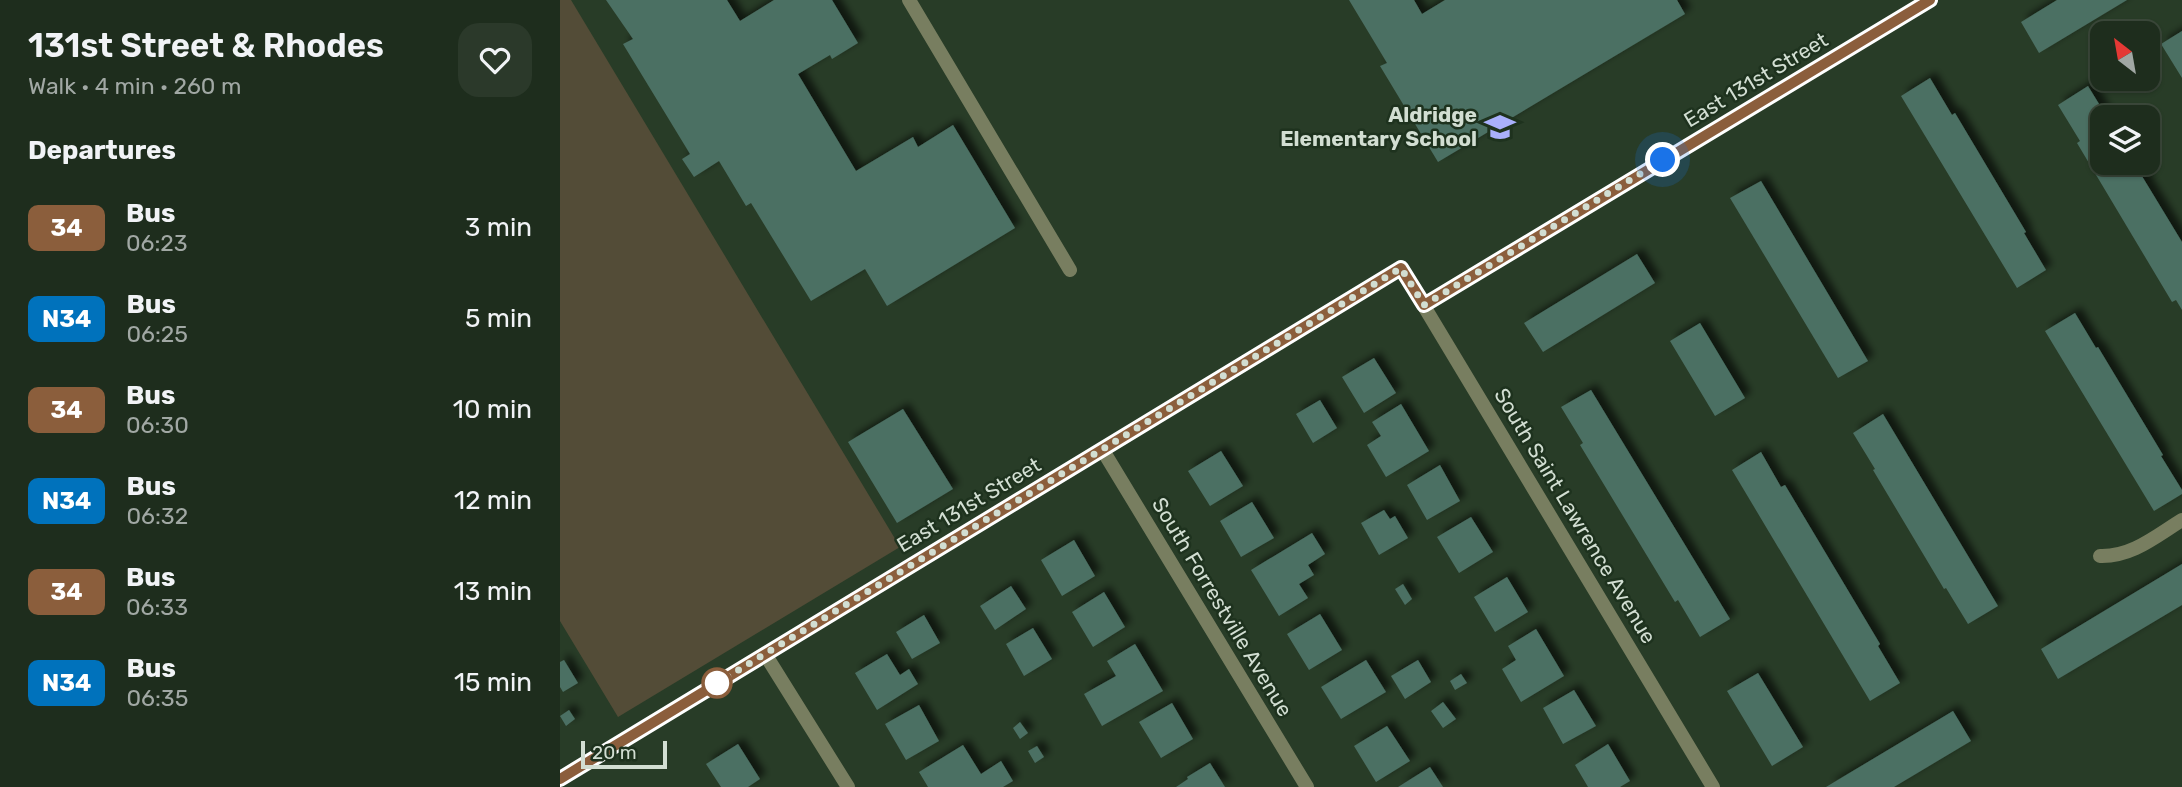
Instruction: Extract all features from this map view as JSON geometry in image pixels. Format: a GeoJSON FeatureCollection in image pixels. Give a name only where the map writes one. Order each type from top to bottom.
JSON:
{"type":"FeatureCollection","features":[{"type":"Feature","properties":{"kind":"street"},"geometry":{"type":"LineString","coordinates":[[909,0],[1070,270]]}},
{"type":"Feature","properties":{"kind":"street","name":"East 131st Street"},"geometry":{"type":"LineString","coordinates":[[1424,305],[1930,0]]}},
{"type":"Feature","properties":{"kind":"street","name":"East 131st Street"},"geometry":{"type":"LineString","coordinates":[[560,779],[1401,268]]}},
{"type":"Feature","properties":{"kind":"street","name":"South Saint Lawrence Avenue"},"geometry":{"type":"LineString","coordinates":[[1401,268],[1713,787]]}},
{"type":"Feature","properties":{"kind":"street","name":"South Forrestville Avenue"},"geometry":{"type":"LineString","coordinates":[[1102,449],[1307,787]]}},
{"type":"Feature","properties":{"kind":"street"},"geometry":{"type":"LineString","coordinates":[[2100,555],[2115,556],[2131,551],[2182,520]]}},
{"type":"Feature","properties":{"kind":"street"},"geometry":{"type":"LineString","coordinates":[[765,654],[848,787]]}},
{"type":"Feature","properties":{"kind":"shaded area"},"geometry":{"type":"Polygon","coordinates":[[[560,0],[571,0],[900,547],[618,717],[560,621],[560,0]]]}},
{"type":"Feature","properties":{"kind":"building"},"geometry":{"type":"Polygon","coordinates":[[[606,0],[727,0],[740,21],[774,0],[832,0],[858,43],[832,59],[830,55],[798,74],[856,171],[913,137],[918,147],[953,125],[1015,228],[887,306],[865,269],[811,301],[751,203],[746,206],[719,161],[694,177],[682,159],[690,154],[623,44],[633,39],[606,0]]]}},
{"type":"Feature","properties":{"kind":"building"},"geometry":{"type":"Polygon","coordinates":[[[1349,0],[1414,0],[1422,14],[1445,0],[1677,0],[1685,14],[1438,162],[1380,66],[1387,63],[1349,0]]]}},
{"type":"Feature","properties":{"kind":"building"},"geometry":{"type":"Polygon","coordinates":[[[2057,0],[2127,0],[2039,53],[2021,22],[2057,0]]]}},
{"type":"Feature","properties":{"kind":"building"},"geometry":{"type":"Polygon","coordinates":[[[2182,31],[2182,78],[2161,44],[2182,31]]]}},
{"type":"Feature","properties":{"kind":"building"},"geometry":{"type":"Polygon","coordinates":[[[1930,78],[1952,115],[1955,113],[2046,270],[2017,288],[1901,96],[1930,78]]]}},
{"type":"Feature","properties":{"kind":"building"},"geometry":{"type":"Polygon","coordinates":[[[2088,86],[2100,105],[2090,105],[2090,165],[2077,143],[2080,141],[2058,105],[2088,86]]]}},
{"type":"Feature","properties":{"kind":"building"},"geometry":{"type":"Polygon","coordinates":[[[2096,175],[2141,175],[2182,242],[2182,310],[2176,300],[2172,302],[2096,175]]]}},
{"type":"Feature","properties":{"kind":"building"},"geometry":{"type":"Polygon","coordinates":[[[1761,181],[1868,361],[1838,378],[1730,198],[1761,181]]]}},
{"type":"Feature","properties":{"kind":"building"},"geometry":{"type":"Polygon","coordinates":[[[1637,254],[1655,283],[1543,352],[1524,323],[1637,254]]]}},
{"type":"Feature","properties":{"kind":"building"},"geometry":{"type":"Polygon","coordinates":[[[2075,313],[2182,490],[2182,494],[2154,511],[2045,331],[2075,313]]]}},
{"type":"Feature","properties":{"kind":"building"},"geometry":{"type":"Polygon","coordinates":[[[1700,323],[1745,398],[1715,416],[1670,341],[1700,323]]]}},
{"type":"Feature","properties":{"kind":"building"},"geometry":{"type":"Polygon","coordinates":[[[1374,358],[1396,393],[1364,413],[1342,377],[1374,358]]]}},
{"type":"Feature","properties":{"kind":"building"},"geometry":{"type":"Polygon","coordinates":[[[1591,390],[1730,619],[1700,637],[1678,600],[1675,602],[1580,445],[1583,443],[1561,407],[1591,390]]]}},
{"type":"Feature","properties":{"kind":"building"},"geometry":{"type":"Polygon","coordinates":[[[1320,400],[1337,428],[1313,443],[1296,414],[1320,400]]]}},
{"type":"Feature","properties":{"kind":"building"},"geometry":{"type":"Polygon","coordinates":[[[1401,404],[1429,451],[1386,477],[1367,445],[1381,436],[1372,422],[1401,404]]]}},
{"type":"Feature","properties":{"kind":"building"},"geometry":{"type":"Polygon","coordinates":[[[903,409],[953,489],[897,523],[848,442],[903,409]]]}},
{"type":"Feature","properties":{"kind":"building"},"geometry":{"type":"Polygon","coordinates":[[[1883,414],[1998,606],[1968,624],[1946,588],[1944,589],[1853,433],[1883,414]]]}},
{"type":"Feature","properties":{"kind":"building"},"geometry":{"type":"Polygon","coordinates":[[[1221,451],[1243,486],[1210,506],[1188,471],[1221,451]]]}},
{"type":"Feature","properties":{"kind":"building"},"geometry":{"type":"Polygon","coordinates":[[[1761,452],[1781,487],[1785,485],[1880,644],[1878,646],[1900,683],[1870,701],[1732,470],[1761,452]]]}},
{"type":"Feature","properties":{"kind":"building"},"geometry":{"type":"Polygon","coordinates":[[[1440,465],[1460,501],[1427,520],[1407,485],[1440,465]]]}},
{"type":"Feature","properties":{"kind":"building"},"geometry":{"type":"Polygon","coordinates":[[[1252,502],[1274,538],[1241,557],[1220,521],[1252,502]]]}},
{"type":"Feature","properties":{"kind":"building"},"geometry":{"type":"Polygon","coordinates":[[[1384,510],[1390,519],[1395,516],[1408,538],[1379,555],[1361,523],[1384,510]]]}},
{"type":"Feature","properties":{"kind":"building"},"geometry":{"type":"Polygon","coordinates":[[[1471,517],[1493,552],[1459,573],[1437,537],[1471,517]]]}},
{"type":"Feature","properties":{"kind":"building"},"geometry":{"type":"Polygon","coordinates":[[[1312,533],[1325,554],[1308,565],[1314,575],[1299,584],[1308,598],[1279,616],[1251,570],[1312,533]]]}},
{"type":"Feature","properties":{"kind":"building"},"geometry":{"type":"Polygon","coordinates":[[[1074,540],[1095,576],[1062,596],[1041,560],[1074,540]]]}},
{"type":"Feature","properties":{"kind":"building"},"geometry":{"type":"Polygon","coordinates":[[[2182,564],[2182,605],[2058,679],[2041,649],[2182,564]]]}},
{"type":"Feature","properties":{"kind":"building"},"geometry":{"type":"Polygon","coordinates":[[[1507,577],[1528,612],[1495,632],[1474,597],[1507,577]]]}},
{"type":"Feature","properties":{"kind":"building"},"geometry":{"type":"Polygon","coordinates":[[[1403,584],[1412,599],[1405,605],[1395,589],[1403,584]]]}},
{"type":"Feature","properties":{"kind":"building"},"geometry":{"type":"Polygon","coordinates":[[[1011,586],[1026,609],[995,630],[980,606],[1011,586]]]}},
{"type":"Feature","properties":{"kind":"building"},"geometry":{"type":"Polygon","coordinates":[[[1104,592],[1125,627],[1093,647],[1072,612],[1104,592]]]}},
{"type":"Feature","properties":{"kind":"building"},"geometry":{"type":"Polygon","coordinates":[[[1320,614],[1342,650],[1309,670],[1287,634],[1320,614]]]}},
{"type":"Feature","properties":{"kind":"building"},"geometry":{"type":"Polygon","coordinates":[[[924,615],[940,643],[912,659],[896,632],[924,615]]]}},
{"type":"Feature","properties":{"kind":"building"},"geometry":{"type":"Polygon","coordinates":[[[1033,628],[1052,659],[1024,676],[1006,644],[1033,628]]]}},
{"type":"Feature","properties":{"kind":"building"},"geometry":{"type":"Polygon","coordinates":[[[1536,629],[1564,676],[1521,702],[1502,669],[1516,660],[1508,646],[1536,629]]]}},
{"type":"Feature","properties":{"kind":"building"},"geometry":{"type":"Polygon","coordinates":[[[1135,644],[1163,691],[1102,726],[1084,694],[1116,676],[1107,661],[1135,644]]]}},
{"type":"Feature","properties":{"kind":"building"},"geometry":{"type":"Polygon","coordinates":[[[887,654],[900,675],[909,669],[918,684],[877,710],[855,673],[887,654]]]}},
{"type":"Feature","properties":{"kind":"building"},"geometry":{"type":"Polygon","coordinates":[[[564,660],[578,683],[563,692],[560,687],[560,662],[564,660]]]}},
{"type":"Feature","properties":{"kind":"building"},"geometry":{"type":"Polygon","coordinates":[[[1366,660],[1386,692],[1341,719],[1321,687],[1366,660]]]}},
{"type":"Feature","properties":{"kind":"building"},"geometry":{"type":"Polygon","coordinates":[[[1418,660],[1431,682],[1405,699],[1391,676],[1418,660]]]}},
{"type":"Feature","properties":{"kind":"building"},"geometry":{"type":"Polygon","coordinates":[[[1758,673],[1803,747],[1772,766],[1727,691],[1758,673]]]}},
{"type":"Feature","properties":{"kind":"building"},"geometry":{"type":"Polygon","coordinates":[[[1461,674],[1467,683],[1455,690],[1450,681],[1461,674]]]}},
{"type":"Feature","properties":{"kind":"building"},"geometry":{"type":"Polygon","coordinates":[[[1574,690],[1596,726],[1563,744],[1543,708],[1574,690]]]}},
{"type":"Feature","properties":{"kind":"building"},"geometry":{"type":"Polygon","coordinates":[[[1443,702],[1456,719],[1443,728],[1431,711],[1443,702]]]}},
{"type":"Feature","properties":{"kind":"building"},"geometry":{"type":"Polygon","coordinates":[[[1172,703],[1193,739],[1161,758],[1139,722],[1172,703]]]}},
{"type":"Feature","properties":{"kind":"building"},"geometry":{"type":"Polygon","coordinates":[[[919,705],[939,741],[906,760],[885,724],[919,705]]]}},
{"type":"Feature","properties":{"kind":"building"},"geometry":{"type":"Polygon","coordinates":[[[569,710],[575,719],[566,726],[560,716],[569,710]]]}},
{"type":"Feature","properties":{"kind":"building"},"geometry":{"type":"Polygon","coordinates":[[[1953,711],[1971,741],[1894,787],[1826,787],[1953,711]]]}},
{"type":"Feature","properties":{"kind":"building"},"geometry":{"type":"Polygon","coordinates":[[[1020,722],[1028,733],[1020,739],[1013,728],[1020,722]]]}},
{"type":"Feature","properties":{"kind":"building"},"geometry":{"type":"Polygon","coordinates":[[[1387,726],[1410,761],[1376,782],[1354,746],[1387,726]]]}},
{"type":"Feature","properties":{"kind":"building"},"geometry":{"type":"Polygon","coordinates":[[[738,744],[760,779],[748,787],[721,787],[706,764],[738,744]]]}},
{"type":"Feature","properties":{"kind":"building"},"geometry":{"type":"Polygon","coordinates":[[[1608,744],[1630,781],[1620,787],[1588,787],[1575,765],[1608,744]]]}},
{"type":"Feature","properties":{"kind":"building"},"geometry":{"type":"Polygon","coordinates":[[[963,745],[981,774],[1001,761],[1013,781],[1003,787],[928,787],[919,772],[963,745]]]}},
{"type":"Feature","properties":{"kind":"building"},"geometry":{"type":"Polygon","coordinates":[[[1037,746],[1044,757],[1035,763],[1028,751],[1037,746]]]}},
{"type":"Feature","properties":{"kind":"building"},"geometry":{"type":"Polygon","coordinates":[[[1210,763],[1225,787],[1176,787],[1188,779],[1187,777],[1210,763]]]}},
{"type":"Feature","properties":{"kind":"building"},"geometry":{"type":"Polygon","coordinates":[[[1430,767],[1443,787],[1398,787],[1430,767]]]}},
{"type":"Feature","properties":{"kind":"bus line","name":"34"},"geometry":{"type":"LineString","coordinates":[[560,779],[1401,268],[1424,305],[1930,0]]}},
{"type":"Feature","properties":{"kind":"place","name":"Aldridge Elementary School"},"geometry":{"type":"Point","coordinates":[1500,127]}},
{"type":"Feature","properties":{"kind":"route"},"geometry":{"type":"LineString","coordinates":[[717,683],[1401,268],[1424,305],[1663,160]]}}]}
